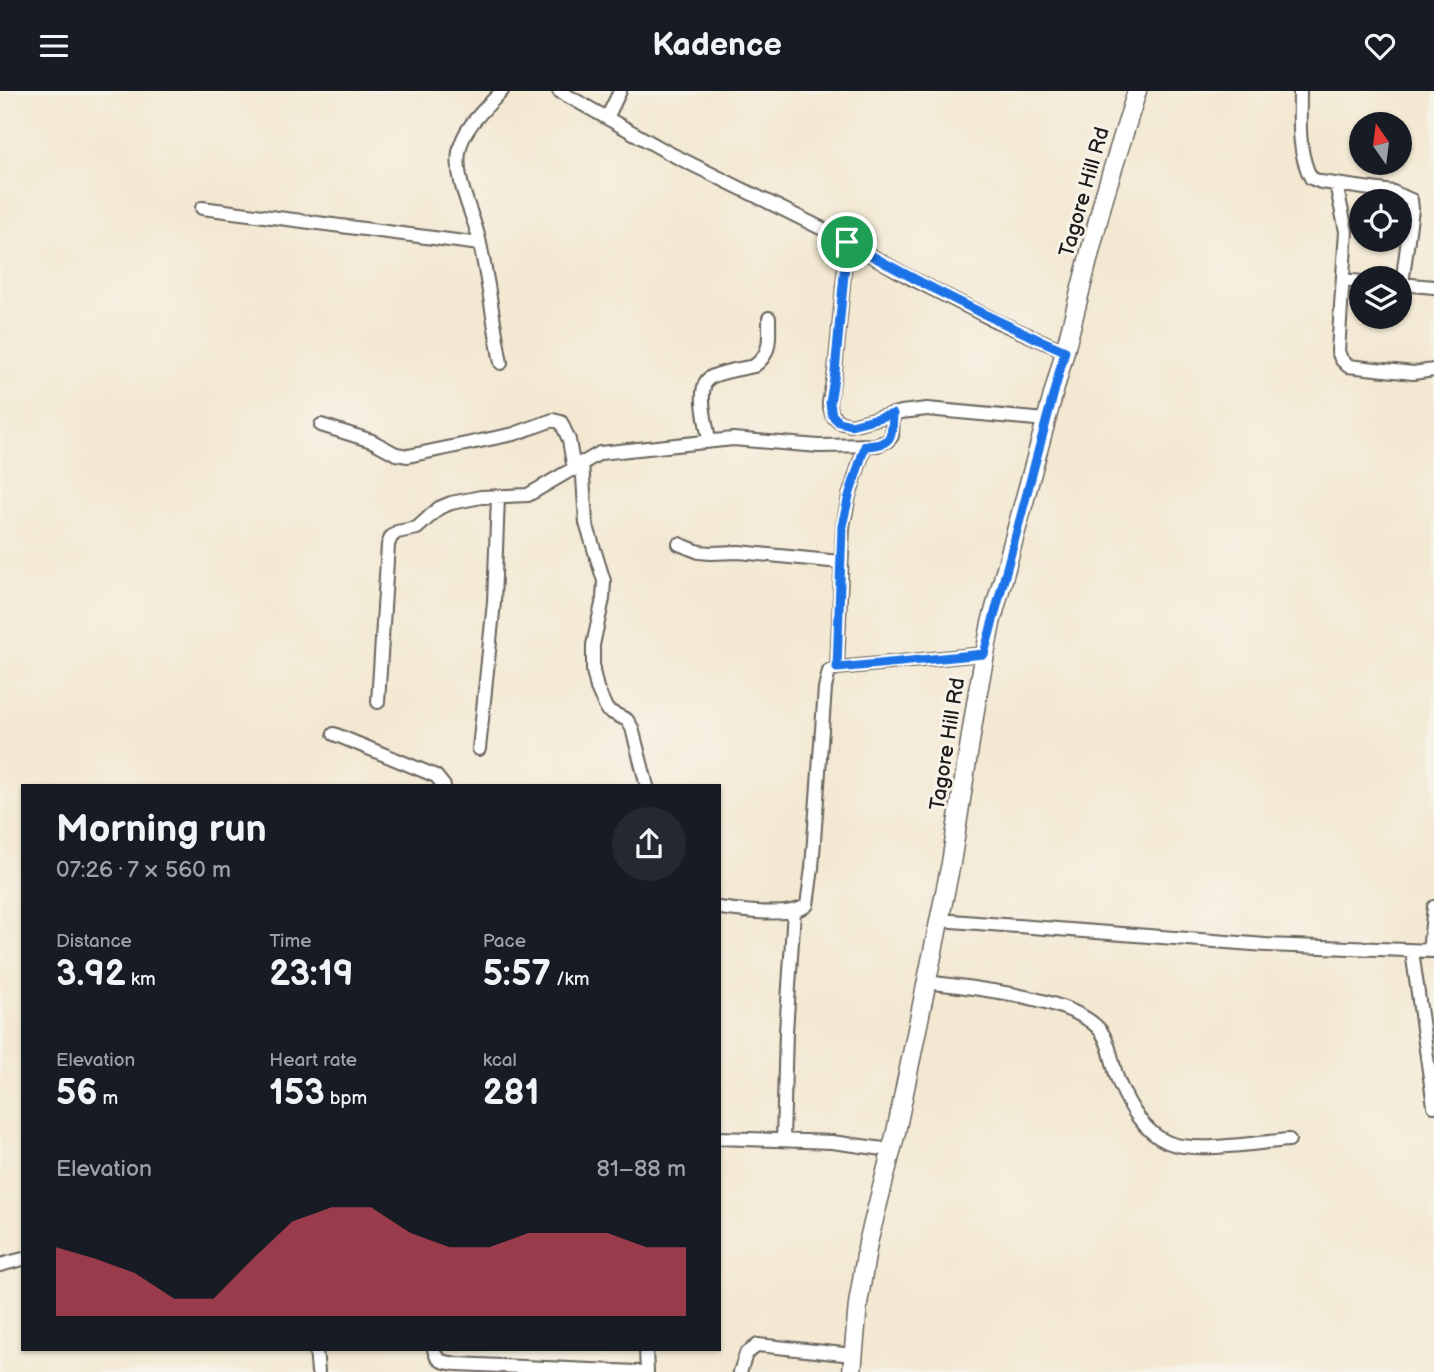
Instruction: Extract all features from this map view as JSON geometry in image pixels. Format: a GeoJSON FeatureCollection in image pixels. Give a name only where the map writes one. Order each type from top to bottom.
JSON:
{"type":"FeatureCollection","features":[{"type":"Feature","properties":{"kind":"main road","name":"Tagore Hill Rd"},"geometry":{"type":"LineString","coordinates":[[852,1363],[868,1243],[891,1150],[951,863],[984,654],[1104,197],[1137,91]]}},
{"type":"Feature","properties":{"kind":"street"},"geometry":{"type":"LineString","coordinates":[[501,362],[480,244],[464,189],[459,152],[470,127],[502,91]]}},
{"type":"Feature","properties":{"kind":"street"},"geometry":{"type":"LineString","coordinates":[[559,91],[669,153],[812,223],[909,277],[996,321],[1065,351]]}},
{"type":"Feature","properties":{"kind":"street"},"geometry":{"type":"LineString","coordinates":[[607,118],[620,91]]}},
{"type":"Feature","properties":{"kind":"street"},"geometry":{"type":"LineString","coordinates":[[1300,91],[1300,127],[1307,170],[1311,178],[1393,192],[1410,200],[1412,209],[1404,266]]}},
{"type":"Feature","properties":{"kind":"street"},"geometry":{"type":"LineString","coordinates":[[1336,184],[1346,231],[1338,351],[1341,359],[1348,366],[1413,373],[1434,370]]}},
{"type":"Feature","properties":{"kind":"street"},"geometry":{"type":"LineString","coordinates":[[202,208],[480,244]]}},
{"type":"Feature","properties":{"kind":"street"},"geometry":{"type":"LineString","coordinates":[[847,242],[830,403],[832,415],[839,422],[851,425],[913,409],[940,409],[1046,420]]}},
{"type":"Feature","properties":{"kind":"street"},"geometry":{"type":"LineString","coordinates":[[1343,280],[1349,281]]}},
{"type":"Feature","properties":{"kind":"street"},"geometry":{"type":"LineString","coordinates":[[1412,285],[1434,287]]}},
{"type":"Feature","properties":{"kind":"street"},"geometry":{"type":"LineString","coordinates":[[709,440],[702,391],[704,383],[712,377],[754,366],[766,356],[770,343],[769,317]]}},
{"type":"Feature","properties":{"kind":"street"},"geometry":{"type":"LineString","coordinates":[[378,702],[388,545],[397,532],[417,528],[439,509],[451,503],[473,498],[528,495],[579,466],[591,456],[611,450],[733,439],[796,445],[877,446],[892,436],[893,414]]}},
{"type":"Feature","properties":{"kind":"street"},"geometry":{"type":"LineString","coordinates":[[321,425],[372,441],[396,454],[408,456],[514,434],[553,420],[561,422],[579,466],[586,523],[604,581],[593,645],[593,671],[597,688],[607,711],[627,720],[632,728],[646,784]]}},
{"type":"Feature","properties":{"kind":"street"},"geometry":{"type":"LineString","coordinates":[[837,668],[840,562],[846,510],[865,446]]}},
{"type":"Feature","properties":{"kind":"street"},"geometry":{"type":"LineString","coordinates":[[479,749],[495,602],[498,498]]}},
{"type":"Feature","properties":{"kind":"street"},"geometry":{"type":"LineString","coordinates":[[679,544],[711,554],[738,552],[840,562]]}},
{"type":"Feature","properties":{"kind":"street"},"geometry":{"type":"LineString","coordinates":[[721,908],[759,912],[794,911],[807,905],[810,895],[825,688],[829,671],[837,668],[984,654]]}},
{"type":"Feature","properties":{"kind":"street"},"geometry":{"type":"LineString","coordinates":[[334,734],[436,776],[442,784]]}},
{"type":"Feature","properties":{"kind":"street"},"geometry":{"type":"LineString","coordinates":[[939,921],[1255,944],[1431,951],[1434,907]]}},
{"type":"Feature","properties":{"kind":"street"},"geometry":{"type":"LineString","coordinates":[[783,1140],[786,1032],[794,911]]}},
{"type":"Feature","properties":{"kind":"street"},"geometry":{"type":"LineString","coordinates":[[1412,951],[1434,1106]]}},
{"type":"Feature","properties":{"kind":"street"},"geometry":{"type":"LineString","coordinates":[[927,982],[1045,1002],[1088,1020],[1100,1030],[1106,1041],[1115,1074],[1136,1115],[1158,1138],[1168,1143],[1198,1147],[1289,1140]]}},
{"type":"Feature","properties":{"kind":"street"},"geometry":{"type":"LineString","coordinates":[[721,1138],[832,1142],[891,1150]]}},
{"type":"Feature","properties":{"kind":"street"},"geometry":{"type":"LineString","coordinates":[[0,1265],[21,1260]]}},
{"type":"Feature","properties":{"kind":"street"},"geometry":{"type":"LineString","coordinates":[[740,1372],[746,1354],[758,1345],[852,1363]]}},
{"type":"Feature","properties":{"kind":"street"},"geometry":{"type":"LineString","coordinates":[[316,1351],[318,1372]]}},
{"type":"Feature","properties":{"kind":"street"},"geometry":{"type":"LineString","coordinates":[[646,1351],[648,1372]]}},
{"type":"Feature","properties":{"kind":"street"},"geometry":{"type":"LineString","coordinates":[[435,1353],[440,1361],[457,1364],[637,1372]]}},
{"type":"Feature","properties":{"kind":"street"},"geometry":{"type":"LineString","coordinates":[[435,1353],[435,1372]]}},
{"type":"Feature","properties":{"kind":"route"},"geometry":{"type":"LineString","coordinates":[[847,242],[996,321],[1065,351],[984,654],[837,668],[842,526],[865,446],[877,446],[892,436],[893,414],[851,425],[839,422],[832,415],[830,403],[847,242]]}}]}
